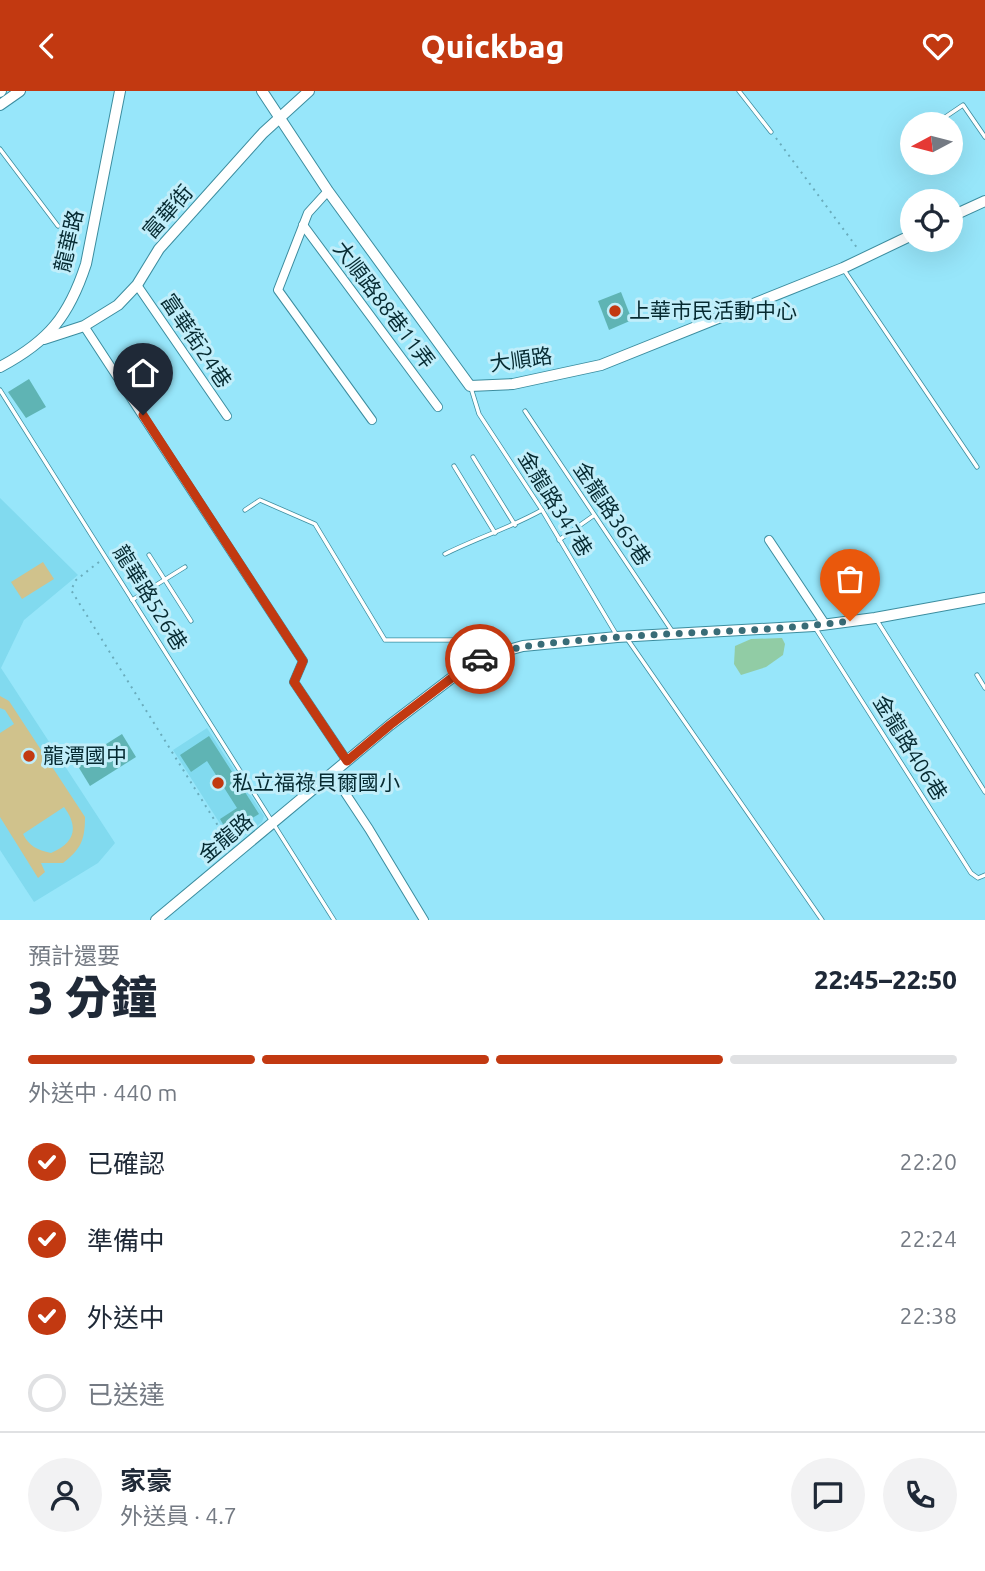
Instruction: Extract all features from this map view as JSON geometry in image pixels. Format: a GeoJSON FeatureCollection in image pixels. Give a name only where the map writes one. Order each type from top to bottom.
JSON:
{"type":"FeatureCollection","features":[{"type":"Feature","properties":{"kind":"street"},"geometry":{"type":"LineString","coordinates":[[0,105],[20,91]]}},
{"type":"Feature","properties":{"kind":"street","name":"龍華路"},"geometry":{"type":"LineString","coordinates":[[0,367],[44,339],[70,306],[86,264],[120,91]]}},
{"type":"Feature","properties":{"kind":"street","name":"大順路"},"geometry":{"type":"LineString","coordinates":[[262,91],[328,191],[470,386],[513,384],[601,365],[843,268],[900,240]]}},
{"type":"Feature","properties":{"kind":"street","name":"富華街"},"geometry":{"type":"LineString","coordinates":[[44,339],[84,325],[118,305],[137,285],[159,249],[263,133],[309,91]]}},
{"type":"Feature","properties":{"kind":"street"},"geometry":{"type":"LineString","coordinates":[[328,191],[308,212],[278,290],[372,420]]}},
{"type":"Feature","properties":{"kind":"street"},"geometry":{"type":"LineString","coordinates":[[963,211],[985,201]]}},
{"type":"Feature","properties":{"kind":"street","name":"大順路88巷11弄"},"geometry":{"type":"LineString","coordinates":[[303,225],[438,407]]}},
{"type":"Feature","properties":{"kind":"street","name":"富華街24巷"},"geometry":{"type":"LineString","coordinates":[[137,285],[227,417]]}},
{"type":"Feature","properties":{"kind":"street"},"geometry":{"type":"LineString","coordinates":[[84,325],[303,661],[294,682],[347,761]]}},
{"type":"Feature","properties":{"kind":"street"},"geometry":{"type":"LineString","coordinates":[[769,540],[820,625]]}},
{"type":"Feature","properties":{"kind":"street","name":"金龍路"},"geometry":{"type":"LineString","coordinates":[[162,918],[390,725],[466,667],[494,654],[523,646],[621,636],[820,625],[985,598]]}},
{"type":"Feature","properties":{"kind":"street"},"geometry":{"type":"LineString","coordinates":[[332,773],[424,920]]}},
{"type":"Feature","properties":{"kind":"lane"},"geometry":{"type":"LineString","coordinates":[[739,91],[771,132]]}},
{"type":"Feature","properties":{"kind":"lane"},"geometry":{"type":"LineString","coordinates":[[953,112],[963,105],[985,137]]}},
{"type":"Feature","properties":{"kind":"lane"},"geometry":{"type":"LineString","coordinates":[[0,149],[58,226]]}},
{"type":"Feature","properties":{"kind":"lane"},"geometry":{"type":"LineString","coordinates":[[843,268],[977,467]]}},
{"type":"Feature","properties":{"kind":"lane","name":"金龍路347巷"},"geometry":{"type":"LineString","coordinates":[[470,386],[479,414],[621,636],[822,920]]}},
{"type":"Feature","properties":{"kind":"lane","name":"龍華路526巷"},"geometry":{"type":"LineString","coordinates":[[0,390],[334,920]]}},
{"type":"Feature","properties":{"kind":"lane","name":"金龍路365巷"},"geometry":{"type":"LineString","coordinates":[[525,411],[674,633]]}},
{"type":"Feature","properties":{"kind":"lane"},"geometry":{"type":"LineString","coordinates":[[473,457],[515,525]]}},
{"type":"Feature","properties":{"kind":"lane"},"geometry":{"type":"LineString","coordinates":[[454,466],[495,533]]}},
{"type":"Feature","properties":{"kind":"lane"},"geometry":{"type":"LineString","coordinates":[[245,510],[260,500],[315,524],[385,640],[486,640],[494,654]]}},
{"type":"Feature","properties":{"kind":"lane"},"geometry":{"type":"LineString","coordinates":[[445,554],[473,540],[515,525],[542,510]]}},
{"type":"Feature","properties":{"kind":"lane"},"geometry":{"type":"LineString","coordinates":[[559,540],[593,516]]}},
{"type":"Feature","properties":{"kind":"lane"},"geometry":{"type":"LineString","coordinates":[[149,555],[191,621]]}},
{"type":"Feature","properties":{"kind":"lane"},"geometry":{"type":"LineString","coordinates":[[132,600],[185,567]]}},
{"type":"Feature","properties":{"kind":"lane"},"geometry":{"type":"LineString","coordinates":[[875,618],[985,792]]}},
{"type":"Feature","properties":{"kind":"lane","name":"金龍路406巷"},"geometry":{"type":"LineString","coordinates":[[820,625],[971,873],[978,878],[985,875]]}},
{"type":"Feature","properties":{"kind":"lane"},"geometry":{"type":"LineString","coordinates":[[977,675],[985,688]]}},
{"type":"Feature","properties":{"kind":"path"},"geometry":{"type":"LineString","coordinates":[[771,132],[864,257]]}},
{"type":"Feature","properties":{"kind":"path"},"geometry":{"type":"LineString","coordinates":[[105,557],[76,580],[71,590],[236,855]]}},
{"type":"Feature","properties":{"kind":"shaded area","name":"龍潭國中"},"geometry":{"type":"Polygon","coordinates":[[[0,498],[78,575],[24,620],[1,668],[115,843],[98,863],[34,902],[0,850],[0,498]]]}},
{"type":"Feature","properties":{"kind":"shaded area"},"geometry":{"type":"Polygon","coordinates":[[[43,562],[54,579],[22,599],[11,582],[43,562]]]}},
{"type":"Feature","properties":{"kind":"shaded area"},"geometry":{"type":"Polygon","coordinates":[[[782,638],[785,644],[783,655],[766,667],[741,675],[734,664],[735,646],[751,639],[782,638]]]}},
{"type":"Feature","properties":{"kind":"shaded area"},"geometry":{"type":"Polygon","coordinates":[[[0,696],[9,701],[85,817],[83,838],[78,848],[63,863],[41,863],[45,872],[38,878],[0,817],[0,733],[14,724],[5,710],[0,708],[0,696]],[[64,807],[23,834],[34,847],[51,853],[70,839],[73,828],[64,807]]]}},
{"type":"Feature","properties":{"kind":"shaded area","name":"私立福祿貝爾國小"},"geometry":{"type":"Polygon","coordinates":[[[207,728],[264,816],[262,822],[233,844],[173,750],[207,728]]]}},
{"type":"Feature","properties":{"kind":"building","name":"上華市民活動中心"},"geometry":{"type":"Polygon","coordinates":[[[621,292],[632,320],[609,330],[598,301],[621,292]]]}},
{"type":"Feature","properties":{"kind":"building"},"geometry":{"type":"Polygon","coordinates":[[[29,379],[46,407],[26,418],[8,392],[29,379]]]}},
{"type":"Feature","properties":{"kind":"building"},"geometry":{"type":"Polygon","coordinates":[[[122,734],[136,757],[90,786],[76,763],[122,734]]]}},
{"type":"Feature","properties":{"kind":"building"},"geometry":{"type":"Polygon","coordinates":[[[209,736],[259,814],[228,833],[220,819],[237,808],[207,761],[191,772],[180,755],[209,736]]]}},
{"type":"Feature","properties":{"kind":"way so far"},"geometry":{"type":"LineString","coordinates":[[480,659],[523,646],[617,636],[814,626],[850,621]]}},
{"type":"Feature","properties":{"kind":"place","name":"上華市民活動中心"},"geometry":{"type":"Point","coordinates":[615,311]}},
{"type":"Feature","properties":{"kind":"place","name":"龍潭國中"},"geometry":{"type":"Point","coordinates":[29,756]}},
{"type":"Feature","properties":{"kind":"place","name":"私立福祿貝爾國小"},"geometry":{"type":"Point","coordinates":[218,783]}},
{"type":"Feature","properties":{"kind":"route"},"geometry":{"type":"LineString","coordinates":[[143,415],[303,661],[294,682],[347,761],[390,725],[480,659]]}}]}
